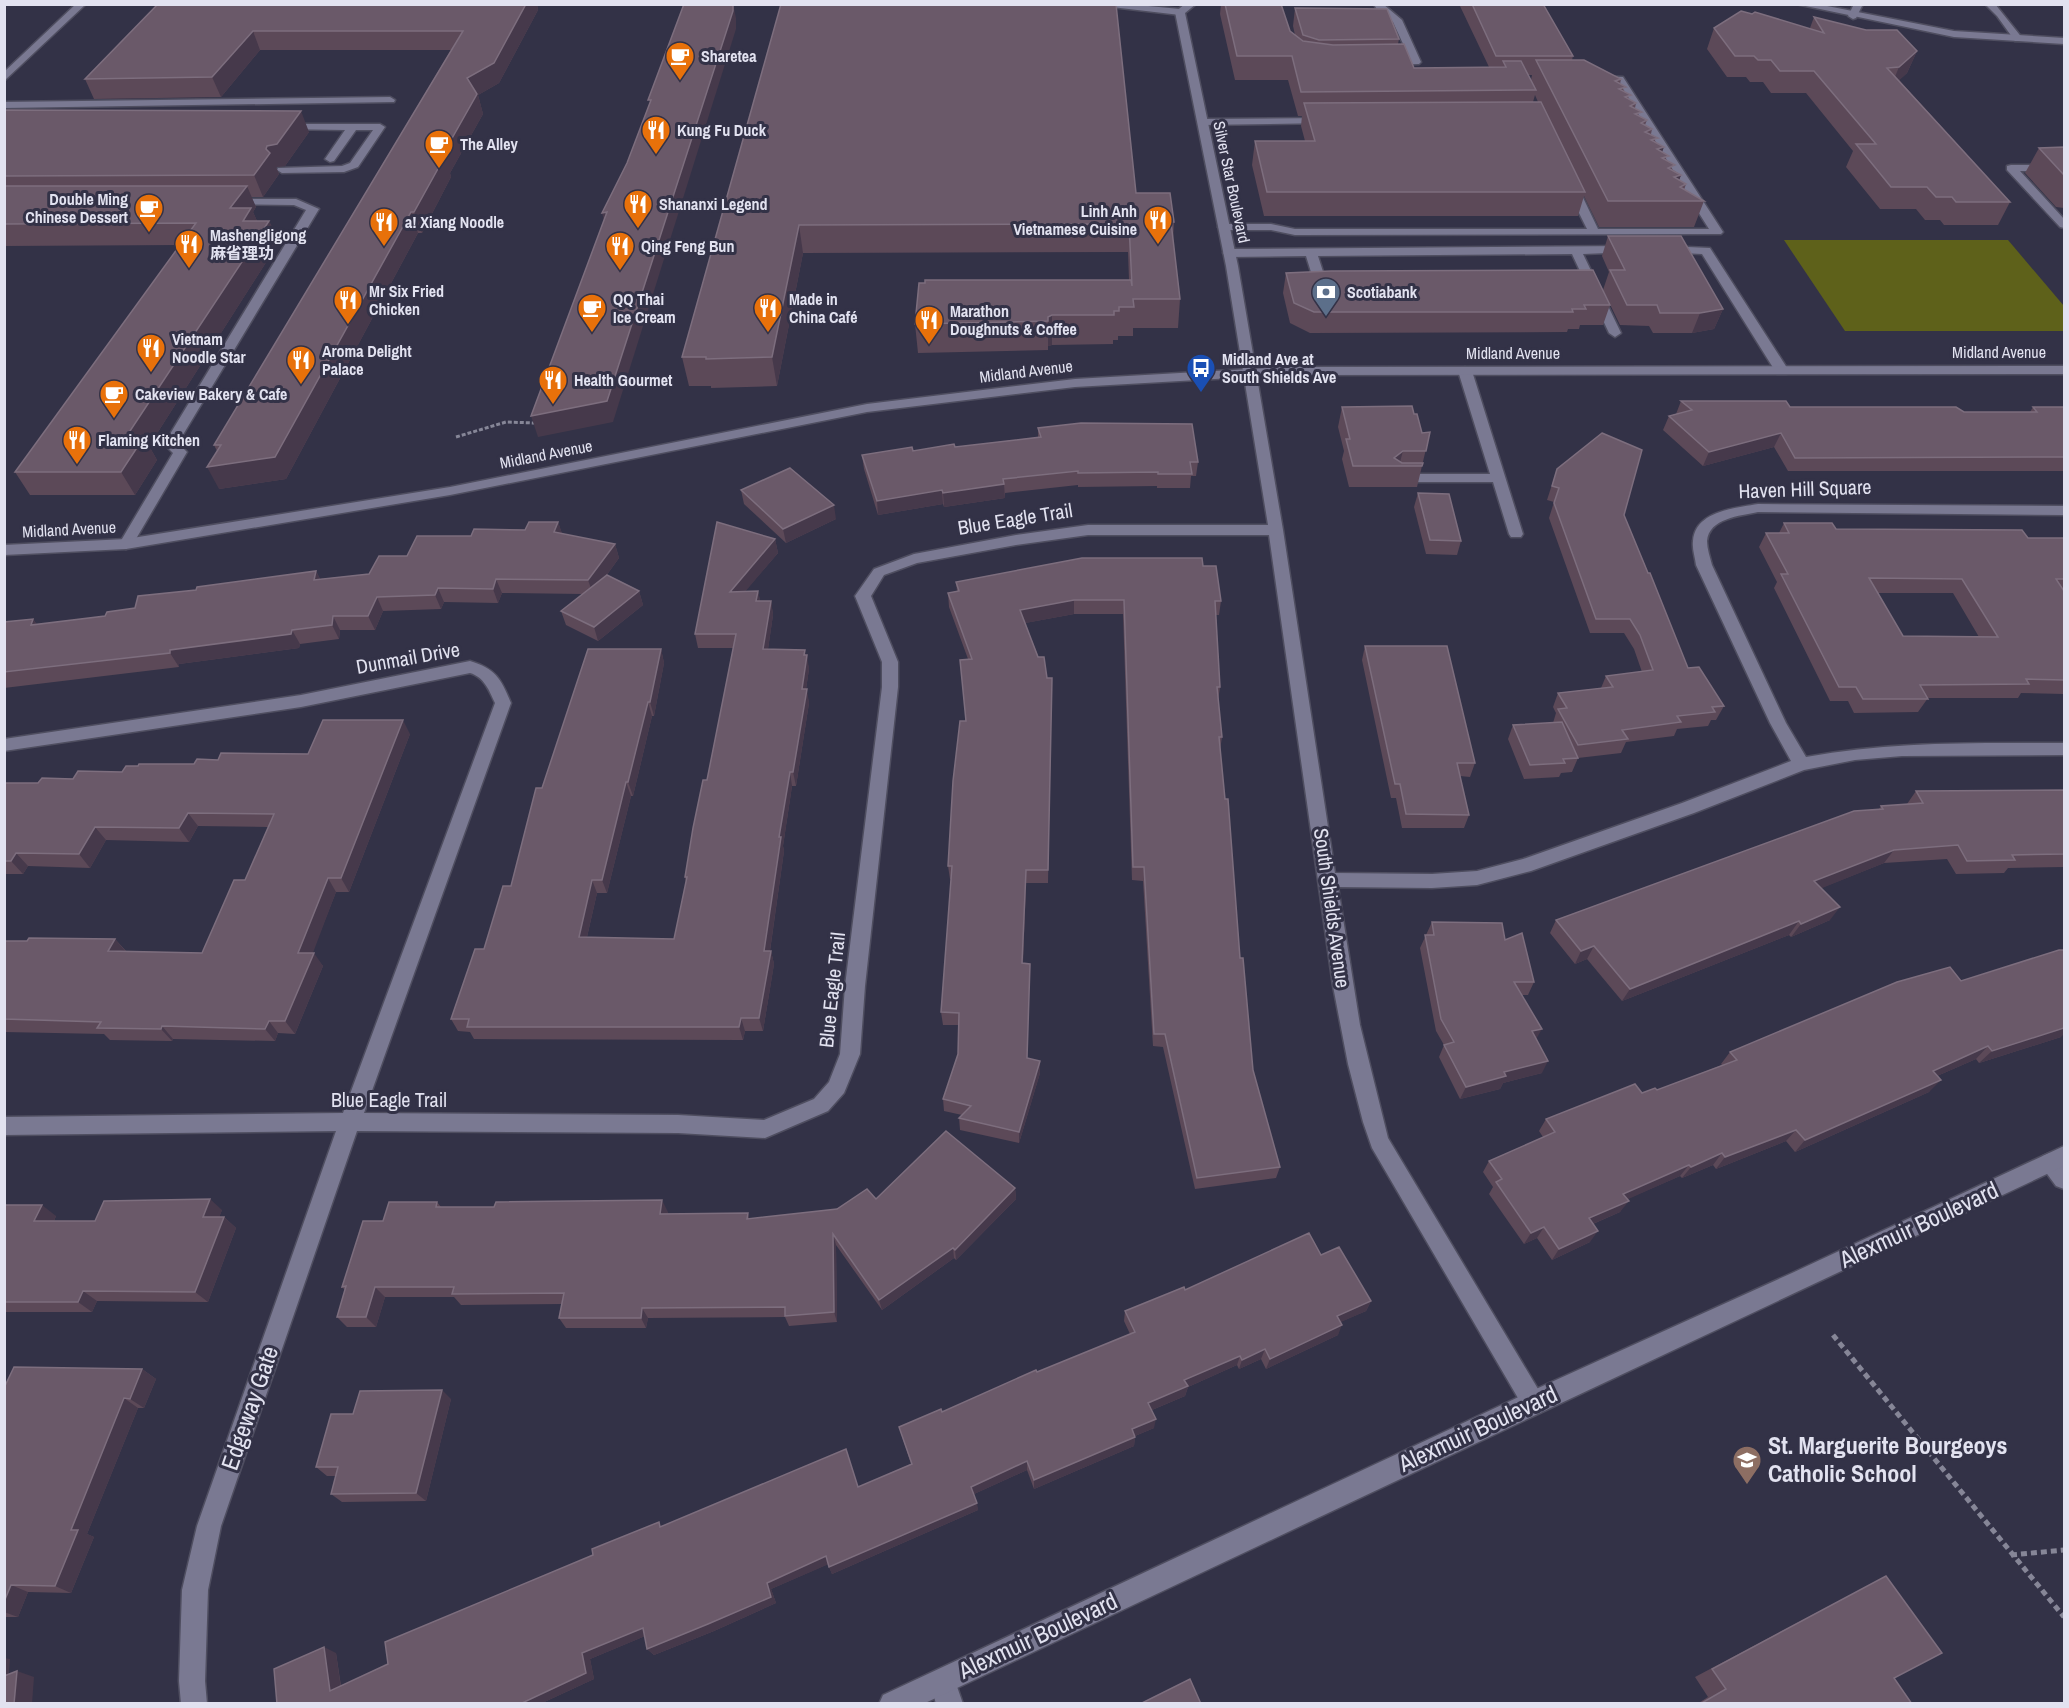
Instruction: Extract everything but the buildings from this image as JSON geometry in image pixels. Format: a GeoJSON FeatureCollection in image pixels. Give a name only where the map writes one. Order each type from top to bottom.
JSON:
{"type":"FeatureCollection","features":[{"type":"Feature","properties":{"kind":"street"},"geometry":{"type":"LineString","coordinates":[[4,78],[82,4]]}},
{"type":"Feature","properties":{"kind":"street"},"geometry":{"type":"LineString","coordinates":[[1090,4],[1180,12],[1192,4]]}},
{"type":"Feature","properties":{"kind":"street"},"geometry":{"type":"LineString","coordinates":[[1371,63],[1418,67],[1397,20],[1381,9],[1378,4]]}},
{"type":"Feature","properties":{"kind":"street"},"geometry":{"type":"LineString","coordinates":[[1800,4],[1852,16],[1954,34],[2064,41]]}},
{"type":"Feature","properties":{"kind":"street"},"geometry":{"type":"LineString","coordinates":[[1852,16],[1859,4]]}},
{"type":"Feature","properties":{"kind":"street"},"geometry":{"type":"LineString","coordinates":[[1989,4],[2000,14],[2018,39]]}},
{"type":"Feature","properties":{"kind":"street","name":"Silver Star Boulevard"},"geometry":{"type":"LineString","coordinates":[[1180,12],[1224,226],[1249,373]]}},
{"type":"Feature","properties":{"kind":"street"},"geometry":{"type":"LineString","coordinates":[[2050,41],[2064,54]]}},
{"type":"Feature","properties":{"kind":"street"},"geometry":{"type":"LineString","coordinates":[[1224,226],[1271,227],[1295,232],[1716,232],[1620,79],[1586,80]]}},
{"type":"Feature","properties":{"kind":"street"},"geometry":{"type":"LineString","coordinates":[[4,105],[390,100]]}},
{"type":"Feature","properties":{"kind":"street"},"geometry":{"type":"LineString","coordinates":[[1203,122],[1336,121]]}},
{"type":"Feature","properties":{"kind":"street"},"geometry":{"type":"LineString","coordinates":[[270,127],[380,127],[354,165],[344,169],[282,170]]}},
{"type":"Feature","properties":{"kind":"street"},"geometry":{"type":"LineString","coordinates":[[330,159],[353,127]]}},
{"type":"Feature","properties":{"kind":"street"},"geometry":{"type":"LineString","coordinates":[[2064,168],[2012,168],[2064,225]]}},
{"type":"Feature","properties":{"kind":"street"},"geometry":{"type":"LineString","coordinates":[[1565,173],[1594,232]]}},
{"type":"Feature","properties":{"kind":"street"},"geometry":{"type":"LineString","coordinates":[[126,544],[180,452],[171,444],[313,209],[296,202],[215,202]]}},
{"type":"Feature","properties":{"kind":"street"},"geometry":{"type":"LineString","coordinates":[[1576,250],[1585,283],[1616,333]]}},
{"type":"Feature","properties":{"kind":"street"},"geometry":{"type":"LineString","coordinates":[[1229,253],[1706,250],[1782,371]]}},
{"type":"Feature","properties":{"kind":"street"},"geometry":{"type":"LineString","coordinates":[[1311,252],[1321,285],[1345,284]]}},
{"type":"Feature","properties":{"kind":"street","name":"Midland Avenue"},"geometry":{"type":"LineString","coordinates":[[4,550],[126,544],[450,491],[867,408],[1075,383],[1249,373],[2064,370]]}},
{"type":"Feature","properties":{"kind":"street"},"geometry":{"type":"LineString","coordinates":[[1465,371],[1516,534]]}},
{"type":"Feature","properties":{"kind":"street","name":"South Shields Avenue"},"geometry":{"type":"LineString","coordinates":[[1249,373],[1276,530],[1353,1047],[1366,1100],[1379,1142],[1533,1402]]}},
{"type":"Feature","properties":{"kind":"street"},"geometry":{"type":"LineString","coordinates":[[1398,478],[1499,478]]}},
{"type":"Feature","properties":{"kind":"street","name":"Haven Hill Square"},"geometry":{"type":"LineString","coordinates":[[1802,764],[1778,723],[1704,565],[1700,540],[1706,524],[1725,514],[1758,508],[2064,510]]}},
{"type":"Feature","properties":{"kind":"street","name":"Blue Eagle Trail"},"geometry":{"type":"LineString","coordinates":[[4,1126],[351,1122],[678,1124],[765,1128],[821,1105],[837,1087],[850,1054],[855,986],[890,687],[890,662],[863,596],[879,572],[914,559],[1088,530],[1276,530]]}},
{"type":"Feature","properties":{"kind":"street","name":"Dunmail Drive"},"geometry":{"type":"LineString","coordinates":[[4,745],[301,701],[434,673],[470,668],[483,671],[495,685],[503,703],[351,1122]]}},
{"type":"Feature","properties":{"kind":"street"},"geometry":{"type":"LineString","coordinates":[[1328,880],[1432,881],[1477,878],[1525,866],[1688,808],[1802,764],[1855,754],[1902,750],[2064,749]]}},
{"type":"Feature","properties":{"kind":"street","name":"Edgeway Gate"},"geometry":{"type":"LineString","coordinates":[[194,1704],[192,1681],[195,1590],[209,1526],[351,1122]]}},
{"type":"Feature","properties":{"kind":"street","name":"Alexmuir Boulevard"},"geometry":{"type":"LineString","coordinates":[[892,1704],[947,1692],[1533,1402],[2060,1166]]}},
{"type":"Feature","properties":{"kind":"path"},"geometry":{"type":"LineString","coordinates":[[456,437],[506,422],[535,423]]}},
{"type":"Feature","properties":{"kind":"path"},"geometry":{"type":"LineString","coordinates":[[1833,1335],[2064,1617]]}},
{"type":"Feature","properties":{"kind":"path"},"geometry":{"type":"LineString","coordinates":[[2011,1555],[2064,1550]]}},
{"type":"Feature","properties":{"kind":"shaded area"},"geometry":{"type":"Polygon","coordinates":[[[1784,240],[2008,240],[2064,306],[2064,331],[1845,331],[1784,240]]]}},
{"type":"Feature","properties":{"kind":"place","name":"Sharetea"},"geometry":{"type":"Point","coordinates":[680,82]}},
{"type":"Feature","properties":{"kind":"place","name":"Kung Fu Duck"},"geometry":{"type":"Point","coordinates":[656,156]}},
{"type":"Feature","properties":{"kind":"place","name":"The Alley"},"geometry":{"type":"Point","coordinates":[439,170]}},
{"type":"Feature","properties":{"kind":"place","name":"Shananxi Legend"},"geometry":{"type":"Point","coordinates":[638,230]}},
{"type":"Feature","properties":{"kind":"place","name":"Double Ming Chinese Dessert"},"geometry":{"type":"Point","coordinates":[149,234]}},
{"type":"Feature","properties":{"kind":"place","name":"Linh Anh Vietnamese Cuisine"},"geometry":{"type":"Point","coordinates":[1158,246]}},
{"type":"Feature","properties":{"kind":"place","name":"a! Xiang Noodle"},"geometry":{"type":"Point","coordinates":[384,248]}},
{"type":"Feature","properties":{"kind":"place","name":"Mashengligong 麻省理功"},"geometry":{"type":"Point","coordinates":[189,270]}},
{"type":"Feature","properties":{"kind":"place","name":"Qing Feng Bun"},"geometry":{"type":"Point","coordinates":[620,272]}},
{"type":"Feature","properties":{"kind":"place","name":"Scotiabank"},"geometry":{"type":"Point","coordinates":[1326,318]}},
{"type":"Feature","properties":{"kind":"place","name":"Mr Six Fried Chicken"},"geometry":{"type":"Point","coordinates":[348,326]}},
{"type":"Feature","properties":{"kind":"place","name":"QQ Thai Ice Cream"},"geometry":{"type":"Point","coordinates":[592,334]}},
{"type":"Feature","properties":{"kind":"place","name":"Made in China Café"},"geometry":{"type":"Point","coordinates":[768,334]}},
{"type":"Feature","properties":{"kind":"place","name":"Marathon Doughnuts & Coffee"},"geometry":{"type":"Point","coordinates":[929,346]}},
{"type":"Feature","properties":{"kind":"place","name":"Vietnam Noodle Star"},"geometry":{"type":"Point","coordinates":[151,374]}},
{"type":"Feature","properties":{"kind":"place","name":"Aroma Delight Palace"},"geometry":{"type":"Point","coordinates":[301,386]}},
{"type":"Feature","properties":{"kind":"place","name":"Midland Ave at South Shields Ave"},"geometry":{"type":"Point","coordinates":[1201,394]}},
{"type":"Feature","properties":{"kind":"place","name":"Health Gourmet"},"geometry":{"type":"Point","coordinates":[553,406]}},
{"type":"Feature","properties":{"kind":"place","name":"Cakeview Bakery & Cafe"},"geometry":{"type":"Point","coordinates":[114,420]}},
{"type":"Feature","properties":{"kind":"place","name":"Flaming Kitchen"},"geometry":{"type":"Point","coordinates":[77,466]}},
{"type":"Feature","properties":{"kind":"place","name":"St. Marguerite Bourgeoys Catholic School"},"geometry":{"type":"Point","coordinates":[1747,1486]}}]}
